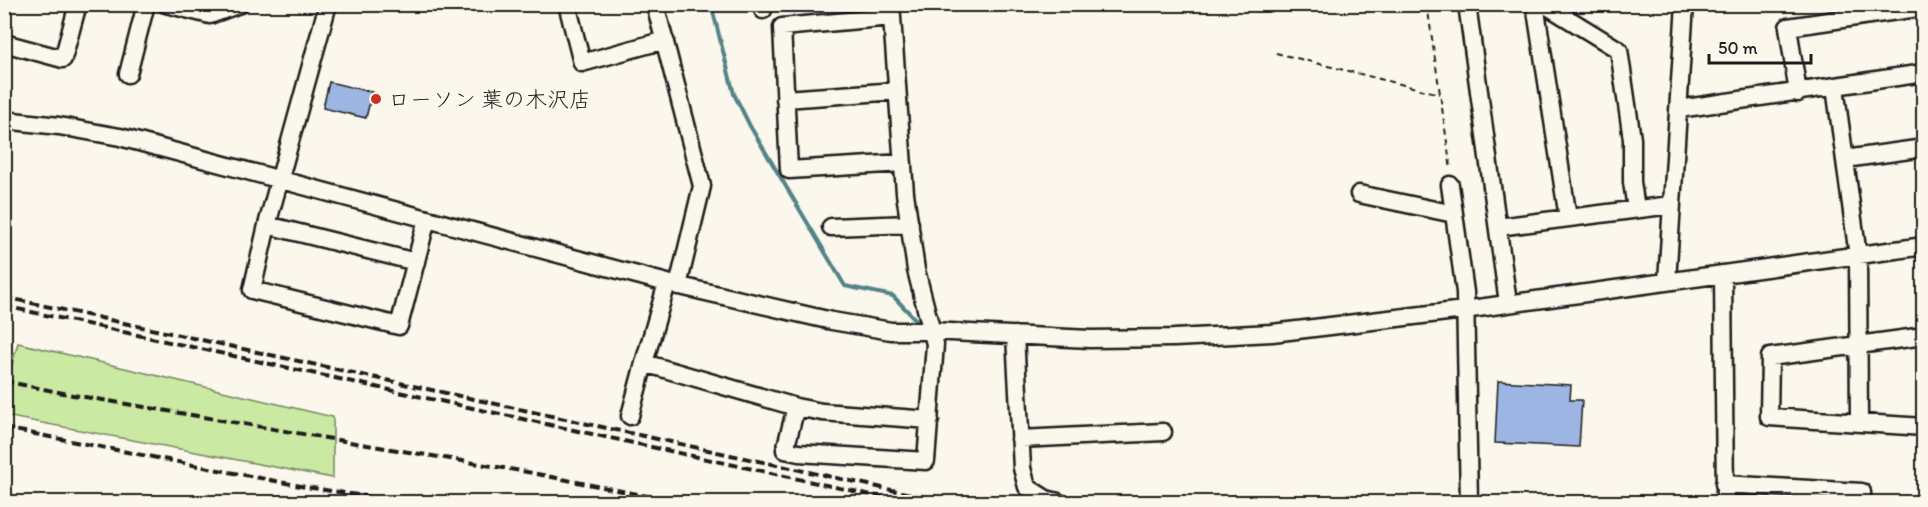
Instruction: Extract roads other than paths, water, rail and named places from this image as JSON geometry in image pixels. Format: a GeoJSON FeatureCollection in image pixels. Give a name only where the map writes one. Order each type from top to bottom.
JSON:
{"type":"FeatureCollection","features":[{"type":"Feature","properties":{"kind":"street"},"geometry":{"type":"LineString","coordinates":[[4,43],[63,59],[78,4]]}},
{"type":"Feature","properties":{"kind":"street"},"geometry":{"type":"LineString","coordinates":[[128,74],[146,4]]}},
{"type":"Feature","properties":{"kind":"street"},"geometry":{"type":"LineString","coordinates":[[166,4],[210,15],[240,4]]}},
{"type":"Feature","properties":{"kind":"street"},"geometry":{"type":"LineString","coordinates":[[328,4],[267,225],[252,290],[399,326],[427,219]]}},
{"type":"Feature","properties":{"kind":"street"},"geometry":{"type":"LineString","coordinates":[[567,4],[582,63],[665,40]]}},
{"type":"Feature","properties":{"kind":"street"},"geometry":{"type":"LineString","coordinates":[[630,416],[644,363],[673,285],[702,186],[655,4]]}},
{"type":"Feature","properties":{"kind":"street"},"geometry":{"type":"LineString","coordinates":[[1467,4],[1508,303]]}},
{"type":"Feature","properties":{"kind":"street"},"geometry":{"type":"LineString","coordinates":[[1535,4],[1568,218]]}},
{"type":"Feature","properties":{"kind":"street"},"geometry":{"type":"LineString","coordinates":[[1544,4],[1619,50],[1632,139],[1632,182],[1636,209]]}},
{"type":"Feature","properties":{"kind":"street"},"geometry":{"type":"LineString","coordinates":[[1667,280],[1685,4]]}},
{"type":"Feature","properties":{"kind":"street"},"geometry":{"type":"LineString","coordinates":[[1798,93],[1788,27],[1923,7]]}},
{"type":"Feature","properties":{"kind":"street"},"geometry":{"type":"LineString","coordinates":[[796,407],[785,450],[799,453],[926,461],[934,344],[916,270],[910,224],[891,11],[782,27],[789,170],[903,163]]}},
{"type":"Feature","properties":{"kind":"street"},"geometry":{"type":"LineString","coordinates":[[1678,109],[1923,73]]}},
{"type":"Feature","properties":{"kind":"street"},"geometry":{"type":"LineString","coordinates":[[1835,87],[1858,256],[1859,423]]}},
{"type":"Feature","properties":{"kind":"street"},"geometry":{"type":"LineString","coordinates":[[786,99],[897,91]]}},
{"type":"Feature","properties":{"kind":"street"},"geometry":{"type":"LineString","coordinates":[[4,120],[59,126],[120,137],[673,285],[832,321],[891,331],[1111,338],[1272,333],[1464,310],[1923,246]]}},
{"type":"Feature","properties":{"kind":"street"},"geometry":{"type":"LineString","coordinates":[[1845,159],[1923,148]]}},
{"type":"Feature","properties":{"kind":"street"},"geometry":{"type":"LineString","coordinates":[[1450,185],[1465,291],[1469,502]]}},
{"type":"Feature","properties":{"kind":"street"},"geometry":{"type":"LineString","coordinates":[[1359,194],[1454,214]]}},
{"type":"Feature","properties":{"kind":"street"},"geometry":{"type":"LineString","coordinates":[[1498,227],[1671,205]]}},
{"type":"Feature","properties":{"kind":"street"},"geometry":{"type":"LineString","coordinates":[[831,227],[910,224]]}},
{"type":"Feature","properties":{"kind":"street"},"geometry":{"type":"LineString","coordinates":[[267,225],[416,262]]}},
{"type":"Feature","properties":{"kind":"street"},"geometry":{"type":"LineString","coordinates":[[1723,275],[1725,502]]}},
{"type":"Feature","properties":{"kind":"street"},"geometry":{"type":"LineString","coordinates":[[1015,335],[1022,468],[1027,487],[1046,499],[1058,502]]}},
{"type":"Feature","properties":{"kind":"street"},"geometry":{"type":"LineString","coordinates":[[1923,336],[1770,357],[1769,417],[1923,427]]}},
{"type":"Feature","properties":{"kind":"street"},"geometry":{"type":"LineString","coordinates":[[644,363],[796,407],[822,412],[930,420]]}},
{"type":"Feature","properties":{"kind":"street"},"geometry":{"type":"LineString","coordinates":[[1020,439],[1163,432]]}},
{"type":"Feature","properties":{"kind":"street"},"geometry":{"type":"LineString","coordinates":[[1724,484],[1862,492],[1862,502]]}},
{"type":"Feature","properties":{"kind":"waterway"},"geometry":{"type":"LineString","coordinates":[[711,4],[734,94],[750,126],[845,286],[893,296],[918,322]]}},
{"type":"Feature","properties":{"kind":"railway"},"geometry":{"type":"LineString","coordinates":[[4,297],[947,502]]}},
{"type":"Feature","properties":{"kind":"railway"},"geometry":{"type":"LineString","coordinates":[[4,306],[904,502]]}},
{"type":"Feature","properties":{"kind":"railway"},"geometry":{"type":"LineString","coordinates":[[4,381],[73,395],[527,472],[677,502]]}},
{"type":"Feature","properties":{"kind":"railway"},"geometry":{"type":"LineString","coordinates":[[4,428],[306,487],[402,502]]}},
{"type":"Feature","properties":{"kind":"place","name":"ローソン 葉の木沢店"},"geometry":{"type":"Point","coordinates":[376,99]}}]}
